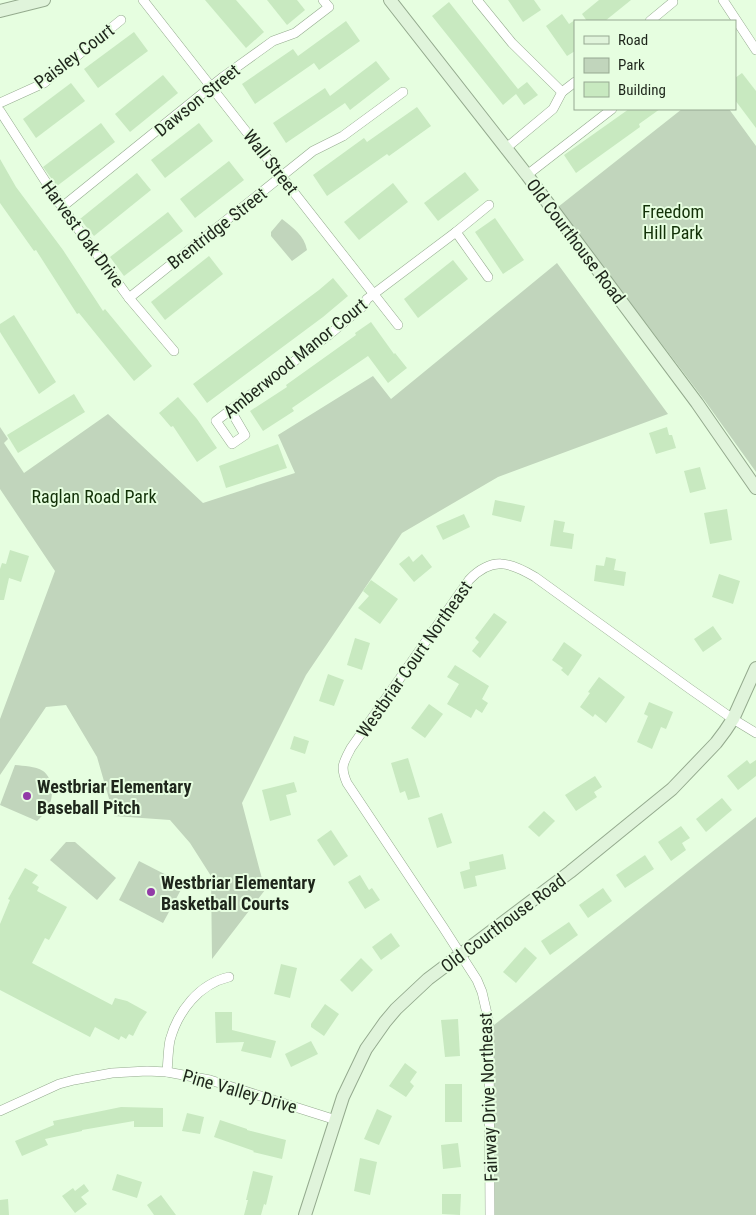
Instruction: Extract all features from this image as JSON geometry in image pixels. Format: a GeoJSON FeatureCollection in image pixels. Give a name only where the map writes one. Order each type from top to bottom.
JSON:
{"type":"FeatureCollection","features":[{"type":"Feature","properties":{"kind":"street"},"geometry":{"type":"LineString","coordinates":[[0,11],[44,0]]}},
{"type":"Feature","properties":{"kind":"street","name":"Wall Street"},"geometry":{"type":"LineString","coordinates":[[143,0],[398,325]]}},
{"type":"Feature","properties":{"kind":"street","name":"Dawson Street"},"geometry":{"type":"LineString","coordinates":[[62,207],[223,77],[272,41],[294,33],[329,7],[324,0]]}},
{"type":"Feature","properties":{"kind":"street","name":"Old Courthouse Road"},"geometry":{"type":"LineString","coordinates":[[390,0],[505,149],[528,175],[697,403],[756,488]]}},
{"type":"Feature","properties":{"kind":"street"},"geometry":{"type":"LineString","coordinates":[[477,0],[512,43],[562,92]]}},
{"type":"Feature","properties":{"kind":"street"},"geometry":{"type":"LineString","coordinates":[[723,0],[756,50]]}},
{"type":"Feature","properties":{"kind":"street"},"geometry":{"type":"LineString","coordinates":[[651,20],[673,2]]}},
{"type":"Feature","properties":{"kind":"street","name":"Paisley Court"},"geometry":{"type":"LineString","coordinates":[[0,103],[44,83],[121,20]]}},
{"type":"Feature","properties":{"kind":"street"},"geometry":{"type":"LineString","coordinates":[[505,149],[552,109],[562,92],[574,83]]}},
{"type":"Feature","properties":{"kind":"street","name":"Brentridge Street"},"geometry":{"type":"LineString","coordinates":[[129,298],[313,151],[342,136],[403,92]]}},
{"type":"Feature","properties":{"kind":"street"},"geometry":{"type":"LineString","coordinates":[[528,175],[611,110]]}},
{"type":"Feature","properties":{"kind":"street","name":"Harvest Oak Drive"},"geometry":{"type":"LineString","coordinates":[[0,111],[62,207],[129,298],[174,351]]}},
{"type":"Feature","properties":{"kind":"street","name":"Amberwood Manor Court"},"geometry":{"type":"LineString","coordinates":[[231,410],[246,435],[232,444],[216,421],[330,334],[362,307],[367,299],[489,205]]}},
{"type":"Feature","properties":{"kind":"street"},"geometry":{"type":"LineString","coordinates":[[456,232],[488,277]]}},
{"type":"Feature","properties":{"kind":"street","name":"Westbriar Court Northeast"},"geometry":{"type":"LineString","coordinates":[[461,955],[352,792],[342,768],[350,748],[476,573],[485,567],[495,564],[506,563],[517,566],[733,719],[756,733]]}},
{"type":"Feature","properties":{"kind":"street","name":"Old Courthouse Road"},"geometry":{"type":"LineString","coordinates":[[305,1215],[343,1097],[366,1049],[385,1022],[417,989],[659,801],[716,743],[733,719],[756,668]]}},
{"type":"Feature","properties":{"kind":"street","name":"Fairway Drive Northeast"},"geometry":{"type":"LineString","coordinates":[[461,955],[477,980],[488,1018],[490,1215]]}},
{"type":"Feature","properties":{"kind":"street"},"geometry":{"type":"LineString","coordinates":[[167,1072],[170,1043],[180,1016],[200,991],[210,984],[229,977]]}},
{"type":"Feature","properties":{"kind":"street","name":"Pine Valley Drive"},"geometry":{"type":"LineString","coordinates":[[0,1111],[58,1084],[74,1080],[112,1073],[167,1072],[210,1080],[336,1120]]}},
{"type":"Feature","properties":{"kind":"green space","name":"Freedom Hill Park"},"geometry":{"type":"Polygon","coordinates":[[[681,110],[730,110],[756,146],[756,472],[705,401],[558,207],[681,110]]]}},
{"type":"Feature","properties":{"kind":"green space"},"geometry":{"type":"Polygon","coordinates":[[[282,219],[301,236],[306,245],[307,250],[292,261],[271,236],[271,232],[282,219]]]}},
{"type":"Feature","properties":{"kind":"green space","name":"Raglan Road Park"},"geometry":{"type":"Polygon","coordinates":[[[557,263],[668,414],[498,477],[402,533],[306,675],[242,803],[265,890],[212,959],[211,876],[190,843],[170,820],[114,816],[97,757],[66,705],[46,707],[0,775],[0,719],[55,571],[0,489],[0,427],[8,439],[4,443],[24,473],[108,414],[203,503],[295,473],[278,435],[373,376],[391,399],[557,263]]]}},
{"type":"Feature","properties":{"kind":"green space","name":"Westbriar Elementary Baseball Pitch"},"geometry":{"type":"Polygon","coordinates":[[[15,765],[40,769],[47,774],[51,784],[50,804],[46,812],[37,821],[0,805],[15,765]]]}},
{"type":"Feature","properties":{"kind":"green space"},"geometry":{"type":"Polygon","coordinates":[[[756,817],[756,1215],[490,1215],[489,1029],[756,817]]]}},
{"type":"Feature","properties":{"kind":"green space"},"geometry":{"type":"Polygon","coordinates":[[[66,842],[75,842],[116,878],[97,900],[50,860],[66,842]]]}},
{"type":"Feature","properties":{"kind":"green space","name":"Westbriar Elementary Basketball Courts"},"geometry":{"type":"Polygon","coordinates":[[[139,861],[184,884],[163,923],[119,900],[139,861]]]}},
{"type":"Feature","properties":{"kind":"building"},"geometry":{"type":"Polygon","coordinates":[[[205,0],[236,0],[264,32],[246,48],[205,0]]]}},
{"type":"Feature","properties":{"kind":"building"},"geometry":{"type":"Polygon","coordinates":[[[267,0],[297,0],[305,10],[287,25],[267,0]]]}},
{"type":"Feature","properties":{"kind":"building"},"geometry":{"type":"Polygon","coordinates":[[[508,0],[534,0],[541,10],[523,22],[508,0]]]}},
{"type":"Feature","properties":{"kind":"building"},"geometry":{"type":"Polygon","coordinates":[[[599,0],[631,0],[606,20],[586,20],[582,14],[599,0]]]}},
{"type":"Feature","properties":{"kind":"building"},"geometry":{"type":"Polygon","coordinates":[[[449,2],[518,89],[527,82],[538,95],[524,105],[516,94],[503,105],[432,16],[449,2]]]}},
{"type":"Feature","properties":{"kind":"building"},"geometry":{"type":"Polygon","coordinates":[[[562,14],[569,24],[574,21],[574,52],[567,56],[546,26],[562,14]]]}},
{"type":"Feature","properties":{"kind":"building"},"geometry":{"type":"Polygon","coordinates":[[[346,21],[360,41],[319,70],[314,63],[255,104],[242,84],[293,49],[298,56],[346,21]]]}},
{"type":"Feature","properties":{"kind":"building"},"geometry":{"type":"Polygon","coordinates":[[[134,32],[148,51],[98,88],[84,69],[134,32]]]}},
{"type":"Feature","properties":{"kind":"building"},"geometry":{"type":"Polygon","coordinates":[[[376,61],[390,79],[350,110],[345,103],[286,143],[273,123],[325,88],[330,96],[376,61]]]}},
{"type":"Feature","properties":{"kind":"building"},"geometry":{"type":"Polygon","coordinates":[[[742,73],[756,91],[756,128],[736,101],[736,77],[742,73]]]}},
{"type":"Feature","properties":{"kind":"building"},"geometry":{"type":"Polygon","coordinates":[[[163,75],[178,93],[130,132],[115,114],[163,75]]]}},
{"type":"Feature","properties":{"kind":"building"},"geometry":{"type":"Polygon","coordinates":[[[71,83],[85,101],[36,138],[23,119],[71,83]]]}},
{"type":"Feature","properties":{"kind":"building"},"geometry":{"type":"Polygon","coordinates":[[[417,107],[431,126],[327,196],[313,175],[364,138],[367,142],[417,107]]]}},
{"type":"Feature","properties":{"kind":"building"},"geometry":{"type":"Polygon","coordinates":[[[628,110],[659,110],[639,124],[640,127],[576,173],[564,155],[628,110]]]}},
{"type":"Feature","properties":{"kind":"building"},"geometry":{"type":"Polygon","coordinates":[[[101,123],[115,142],[57,186],[43,167],[101,123]]]}},
{"type":"Feature","properties":{"kind":"building"},"geometry":{"type":"Polygon","coordinates":[[[199,123],[213,141],[165,178],[151,160],[199,123]]]}},
{"type":"Feature","properties":{"kind":"building"},"geometry":{"type":"Polygon","coordinates":[[[0,159],[16,187],[63,250],[103,311],[105,309],[152,366],[134,381],[79,313],[77,314],[36,250],[34,251],[0,203],[0,159]]]}},
{"type":"Feature","properties":{"kind":"building"},"geometry":{"type":"Polygon","coordinates":[[[229,161],[244,180],[195,218],[180,199],[229,161]]]}},
{"type":"Feature","properties":{"kind":"building"},"geometry":{"type":"Polygon","coordinates":[[[465,172],[479,190],[438,221],[424,203],[465,172]]]}},
{"type":"Feature","properties":{"kind":"building"},"geometry":{"type":"Polygon","coordinates":[[[137,173],[151,190],[94,236],[80,219],[137,173]]]}},
{"type":"Feature","properties":{"kind":"building"},"geometry":{"type":"Polygon","coordinates":[[[393,183],[408,202],[359,240],[344,222],[393,183]]]}},
{"type":"Feature","properties":{"kind":"building"},"geometry":{"type":"Polygon","coordinates":[[[168,212],[183,231],[124,276],[110,257],[168,212]]]}},
{"type":"Feature","properties":{"kind":"building"},"geometry":{"type":"Polygon","coordinates":[[[495,218],[524,260],[503,274],[475,232],[495,218]]]}},
{"type":"Feature","properties":{"kind":"building"},"geometry":{"type":"Polygon","coordinates":[[[209,256],[223,274],[165,320],[151,302],[209,256]]]}},
{"type":"Feature","properties":{"kind":"building"},"geometry":{"type":"Polygon","coordinates":[[[453,260],[468,279],[418,318],[404,299],[453,260]]]}},
{"type":"Feature","properties":{"kind":"building"},"geometry":{"type":"Polygon","coordinates":[[[333,278],[348,296],[323,317],[207,403],[193,384],[333,278]]]}},
{"type":"Feature","properties":{"kind":"building"},"geometry":{"type":"Polygon","coordinates":[[[14,315],[56,382],[39,394],[0,332],[0,324],[14,315]]]}},
{"type":"Feature","properties":{"kind":"building"},"geometry":{"type":"Polygon","coordinates":[[[371,322],[394,354],[407,368],[388,383],[368,356],[292,408],[294,411],[263,431],[250,411],[287,387],[286,385],[356,335],[355,333],[371,322]]]}},
{"type":"Feature","properties":{"kind":"building"},"geometry":{"type":"Polygon","coordinates":[[[74,394],[85,412],[18,453],[7,435],[74,394]]]}},
{"type":"Feature","properties":{"kind":"building"},"geometry":{"type":"Polygon","coordinates":[[[178,397],[197,419],[217,448],[197,462],[173,426],[171,427],[159,413],[178,397]]]}},
{"type":"Feature","properties":{"kind":"building"},"geometry":{"type":"Polygon","coordinates":[[[667,427],[676,448],[656,454],[649,433],[667,427]]]}},
{"type":"Feature","properties":{"kind":"building"},"geometry":{"type":"Polygon","coordinates":[[[278,444],[287,468],[226,488],[219,466],[278,444]]]}},
{"type":"Feature","properties":{"kind":"building"},"geometry":{"type":"Polygon","coordinates":[[[700,467],[706,489],[690,493],[684,471],[700,467]]]}},
{"type":"Feature","properties":{"kind":"building"},"geometry":{"type":"Polygon","coordinates":[[[495,500],[525,506],[521,522],[492,515],[495,500]]]}},
{"type":"Feature","properties":{"kind":"building"},"geometry":{"type":"Polygon","coordinates":[[[727,509],[732,540],[710,544],[704,513],[727,509]]]}},
{"type":"Feature","properties":{"kind":"building"},"geometry":{"type":"Polygon","coordinates":[[[464,514],[470,527],[443,540],[436,526],[464,514]]]}},
{"type":"Feature","properties":{"kind":"building"},"geometry":{"type":"Polygon","coordinates":[[[554,520],[565,522],[563,532],[574,534],[572,549],[550,546],[554,520]]]}},
{"type":"Feature","properties":{"kind":"building"},"geometry":{"type":"Polygon","coordinates":[[[10,550],[29,556],[21,582],[9,578],[4,600],[0,600],[0,569],[2,563],[6,564],[10,550]]]}},
{"type":"Feature","properties":{"kind":"building"},"geometry":{"type":"Polygon","coordinates":[[[422,554],[432,567],[414,582],[399,564],[409,556],[413,562],[422,554]]]}},
{"type":"Feature","properties":{"kind":"building"},"geometry":{"type":"Polygon","coordinates":[[[606,557],[616,559],[614,570],[626,572],[624,586],[594,581],[596,565],[604,566],[606,557]]]}},
{"type":"Feature","properties":{"kind":"building"},"geometry":{"type":"Polygon","coordinates":[[[719,574],[740,581],[733,604],[712,597],[719,574]]]}},
{"type":"Feature","properties":{"kind":"building"},"geometry":{"type":"Polygon","coordinates":[[[371,580],[398,599],[380,624],[358,608],[369,596],[363,591],[371,580]]]}},
{"type":"Feature","properties":{"kind":"building"},"geometry":{"type":"Polygon","coordinates":[[[494,613],[507,622],[480,658],[472,651],[479,642],[475,638],[494,613]]]}},
{"type":"Feature","properties":{"kind":"building"},"geometry":{"type":"Polygon","coordinates":[[[713,626],[722,639],[703,652],[694,639],[713,626]]]}},
{"type":"Feature","properties":{"kind":"building"},"geometry":{"type":"Polygon","coordinates":[[[355,638],[370,643],[362,670],[347,665],[355,638]]]}},
{"type":"Feature","properties":{"kind":"building"},"geometry":{"type":"Polygon","coordinates":[[[564,642],[582,655],[568,676],[561,670],[563,668],[552,660],[564,642]]]}},
{"type":"Feature","properties":{"kind":"building"},"geometry":{"type":"Polygon","coordinates":[[[455,665],[489,686],[482,699],[488,703],[482,713],[476,709],[471,718],[447,704],[459,684],[447,677],[455,665]]]}},
{"type":"Feature","properties":{"kind":"building"},"geometry":{"type":"Polygon","coordinates":[[[328,674],[344,680],[334,706],[319,701],[328,674]]]}},
{"type":"Feature","properties":{"kind":"building"},"geometry":{"type":"Polygon","coordinates":[[[599,677],[625,697],[606,723],[595,714],[593,717],[580,707],[599,677]]]}},
{"type":"Feature","properties":{"kind":"building"},"geometry":{"type":"Polygon","coordinates":[[[649,702],[673,712],[666,729],[661,727],[652,749],[637,742],[648,716],[644,714],[649,702]]]}},
{"type":"Feature","properties":{"kind":"building"},"geometry":{"type":"Polygon","coordinates":[[[429,704],[443,714],[425,738],[411,728],[429,704]]]}},
{"type":"Feature","properties":{"kind":"building"},"geometry":{"type":"Polygon","coordinates":[[[294,736],[309,741],[305,754],[290,749],[294,736]]]}},
{"type":"Feature","properties":{"kind":"building"},"geometry":{"type":"Polygon","coordinates":[[[408,758],[420,797],[408,800],[405,791],[400,793],[391,763],[408,758]]]}},
{"type":"Feature","properties":{"kind":"building"},"geometry":{"type":"Polygon","coordinates":[[[747,760],[750,764],[756,760],[756,776],[738,790],[727,776],[747,760]]]}},
{"type":"Feature","properties":{"kind":"building"},"geometry":{"type":"Polygon","coordinates":[[[595,776],[602,787],[594,792],[597,797],[576,811],[565,795],[595,776]]]}},
{"type":"Feature","properties":{"kind":"building"},"geometry":{"type":"Polygon","coordinates":[[[294,782],[297,792],[286,795],[291,815],[270,821],[262,790],[294,782]]]}},
{"type":"Feature","properties":{"kind":"building"},"geometry":{"type":"Polygon","coordinates":[[[722,798],[732,810],[706,832],[696,819],[722,798]]]}},
{"type":"Feature","properties":{"kind":"building"},"geometry":{"type":"Polygon","coordinates":[[[544,811],[555,821],[539,837],[528,827],[544,811]]]}},
{"type":"Feature","properties":{"kind":"building"},"geometry":{"type":"Polygon","coordinates":[[[442,813],[452,843],[437,848],[428,818],[442,813]]]}},
{"type":"Feature","properties":{"kind":"building"},"geometry":{"type":"Polygon","coordinates":[[[681,826],[690,838],[682,843],[686,850],[671,861],[658,842],[681,826]]]}},
{"type":"Feature","properties":{"kind":"building"},"geometry":{"type":"Polygon","coordinates":[[[331,830],[348,856],[334,866],[317,840],[331,830]]]}},
{"type":"Feature","properties":{"kind":"building"},"geometry":{"type":"Polygon","coordinates":[[[503,854],[506,869],[475,876],[477,886],[464,889],[460,872],[470,869],[469,862],[503,854]]]}},
{"type":"Feature","properties":{"kind":"building"},"geometry":{"type":"Polygon","coordinates":[[[645,855],[654,869],[625,888],[616,875],[645,855]]]}},
{"type":"Feature","properties":{"kind":"building"},"geometry":{"type":"Polygon","coordinates":[[[25,868],[38,875],[32,883],[39,887],[37,891],[67,907],[49,940],[45,938],[32,963],[112,1005],[115,998],[127,1001],[147,1012],[133,1036],[129,1034],[126,1039],[121,1036],[119,1040],[95,1027],[90,1037],[0,990],[0,924],[10,900],[8,899],[25,868]]]}},
{"type":"Feature","properties":{"kind":"building"},"geometry":{"type":"Polygon","coordinates":[[[360,875],[369,890],[372,888],[380,900],[365,909],[348,882],[360,875]]]}},
{"type":"Feature","properties":{"kind":"building"},"geometry":{"type":"Polygon","coordinates":[[[603,888],[612,901],[588,918],[579,905],[603,888]]]}},
{"type":"Feature","properties":{"kind":"building"},"geometry":{"type":"Polygon","coordinates":[[[569,922],[578,935],[550,955],[541,941],[569,922]]]}},
{"type":"Feature","properties":{"kind":"building"},"geometry":{"type":"Polygon","coordinates":[[[391,933],[400,946],[381,960],[372,947],[391,933]]]}},
{"type":"Feature","properties":{"kind":"building"},"geometry":{"type":"Polygon","coordinates":[[[525,947],[537,958],[516,983],[503,972],[525,947]]]}},
{"type":"Feature","properties":{"kind":"building"},"geometry":{"type":"Polygon","coordinates":[[[361,958],[373,970],[352,992],[340,980],[361,958]]]}},
{"type":"Feature","properties":{"kind":"building"},"geometry":{"type":"Polygon","coordinates":[[[281,964],[297,968],[290,998],[274,994],[281,964]]]}},
{"type":"Feature","properties":{"kind":"building"},"geometry":{"type":"Polygon","coordinates":[[[325,1004],[339,1014],[324,1036],[311,1027],[311,1024],[325,1004]]]}},
{"type":"Feature","properties":{"kind":"building"},"geometry":{"type":"Polygon","coordinates":[[[215,1012],[232,1012],[232,1030],[276,1041],[271,1058],[241,1051],[244,1042],[216,1043],[215,1012]]]}},
{"type":"Feature","properties":{"kind":"building"},"geometry":{"type":"Polygon","coordinates":[[[458,1019],[460,1056],[445,1057],[441,1020],[458,1019]]]}},
{"type":"Feature","properties":{"kind":"building"},"geometry":{"type":"Polygon","coordinates":[[[311,1041],[318,1054],[291,1067],[285,1054],[311,1041]]]}},
{"type":"Feature","properties":{"kind":"building"},"geometry":{"type":"Polygon","coordinates":[[[405,1063],[417,1072],[410,1082],[414,1086],[406,1097],[389,1086],[405,1063]]]}},
{"type":"Feature","properties":{"kind":"building"},"geometry":{"type":"Polygon","coordinates":[[[445,1084],[462,1084],[462,1122],[445,1122],[445,1084]]]}},
{"type":"Feature","properties":{"kind":"building"},"geometry":{"type":"Polygon","coordinates":[[[121,1107],[163,1108],[163,1127],[134,1127],[134,1121],[82,1130],[45,1139],[48,1145],[22,1156],[15,1141],[54,1125],[53,1121],[121,1107]]]}},
{"type":"Feature","properties":{"kind":"building"},"geometry":{"type":"Polygon","coordinates":[[[377,1109],[392,1116],[379,1145],[364,1139],[377,1109]]]}},
{"type":"Feature","properties":{"kind":"building"},"geometry":{"type":"Polygon","coordinates":[[[187,1113],[204,1117],[200,1134],[182,1131],[187,1113]]]}},
{"type":"Feature","properties":{"kind":"building"},"geometry":{"type":"Polygon","coordinates":[[[220,1120],[247,1130],[286,1140],[282,1159],[253,1152],[214,1137],[220,1120]]]}},
{"type":"Feature","properties":{"kind":"building"},"geometry":{"type":"Polygon","coordinates":[[[458,1143],[461,1167],[443,1169],[441,1145],[458,1143]]]}},
{"type":"Feature","properties":{"kind":"building"},"geometry":{"type":"Polygon","coordinates":[[[360,1158],[377,1162],[370,1195],[354,1191],[360,1158]]]}},
{"type":"Feature","properties":{"kind":"building"},"geometry":{"type":"Polygon","coordinates":[[[253,1171],[273,1176],[266,1205],[264,1204],[261,1215],[244,1215],[248,1200],[246,1200],[253,1171]]]}},
{"type":"Feature","properties":{"kind":"building"},"geometry":{"type":"Polygon","coordinates":[[[117,1174],[142,1182],[137,1198],[112,1190],[117,1174]]]}},
{"type":"Feature","properties":{"kind":"building"},"geometry":{"type":"Polygon","coordinates":[[[84,1184],[89,1191],[81,1197],[87,1204],[75,1213],[62,1196],[73,1188],[75,1191],[84,1184]]]}},
{"type":"Feature","properties":{"kind":"building"},"geometry":{"type":"Polygon","coordinates":[[[442,1194],[461,1194],[460,1215],[442,1214],[442,1194]]]}},
{"type":"Feature","properties":{"kind":"building"},"geometry":{"type":"Polygon","coordinates":[[[161,1195],[176,1215],[154,1215],[147,1205],[161,1195]]]}},
{"type":"Feature","properties":{"kind":"building"},"geometry":{"type":"Polygon","coordinates":[[[8,1199],[9,1215],[0,1215],[0,1200],[8,1199]]]}},
{"type":"Feature","properties":{"kind":"place","name":"Westbriar Elementary Baseball Pitch"},"geometry":{"type":"Point","coordinates":[27,796]}},
{"type":"Feature","properties":{"kind":"place","name":"Westbriar Elementary Basketball Courts"},"geometry":{"type":"Point","coordinates":[151,892]}}]}
